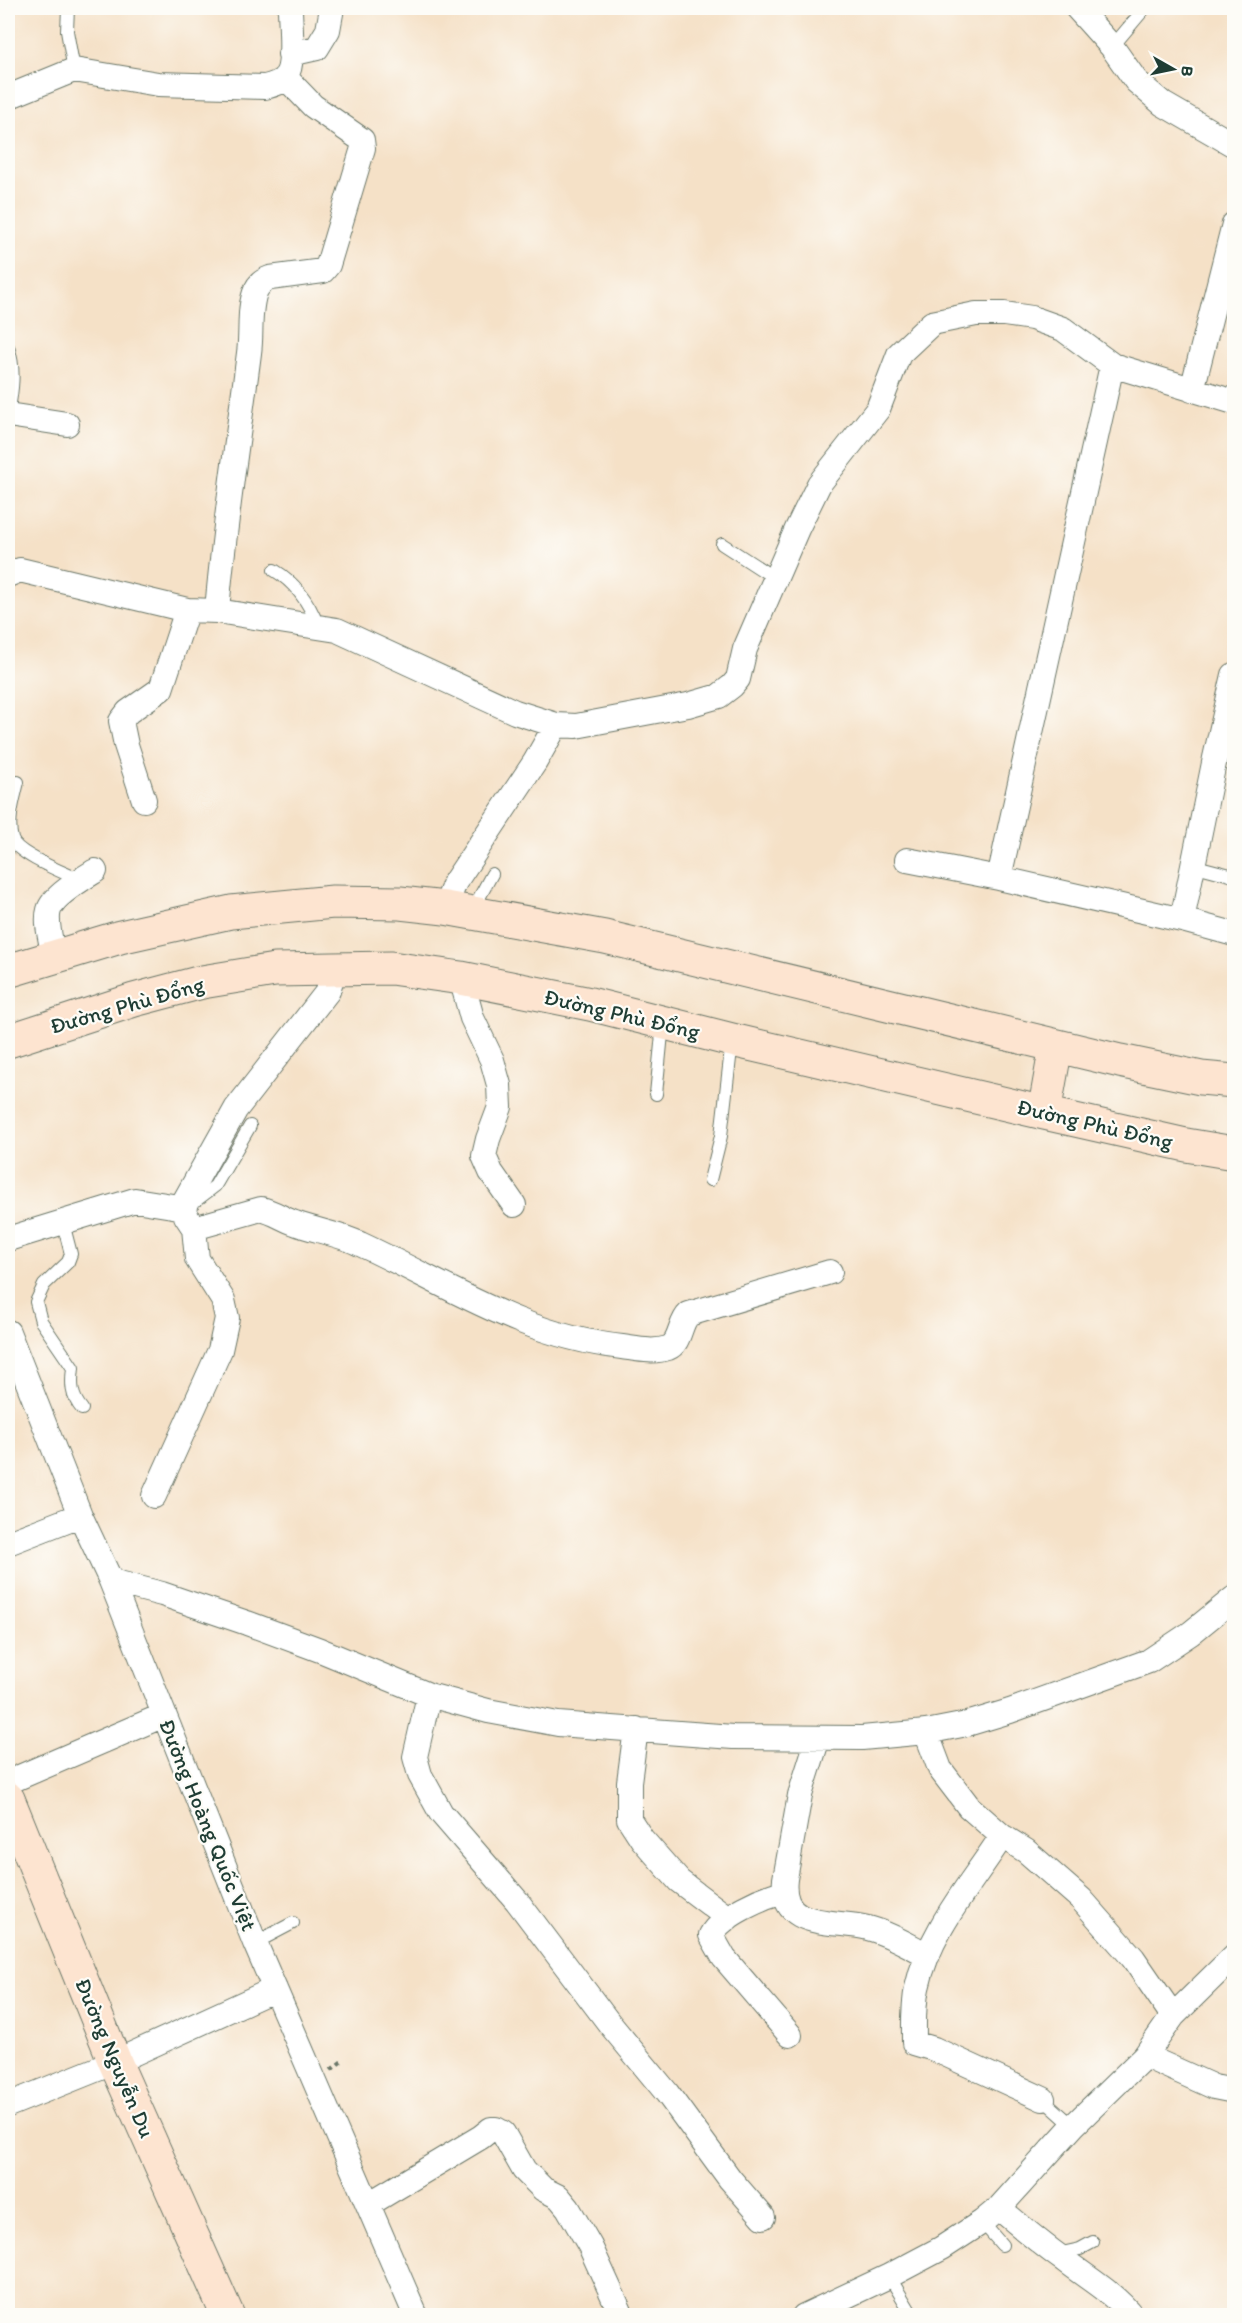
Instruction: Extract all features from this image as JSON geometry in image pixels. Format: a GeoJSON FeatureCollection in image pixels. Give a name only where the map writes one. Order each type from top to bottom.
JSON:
{"type":"FeatureCollection","features":[{"type":"Feature","properties":{"kind":"main road"},"geometry":{"type":"LineString","coordinates":[[8,971],[192,920],[271,907],[333,902],[375,902],[458,910],[605,937],[1056,1046],[1201,1078],[1234,1081]]}},
{"type":"Feature","properties":{"kind":"main road","name":"Đường Phù Đổng"},"geometry":{"type":"LineString","coordinates":[[8,1041],[123,1003],[202,982],[275,970],[335,967],[391,968],[461,978],[590,1004],[732,1040],[1044,1113],[1186,1145],[1234,1153]]}},
{"type":"Feature","properties":{"kind":"main road"},"geometry":{"type":"LineString","coordinates":[[1044,1113],[1056,1046]]}},
{"type":"Feature","properties":{"kind":"main road","name":"Đường Nguyễn Du"},"geometry":{"type":"LineString","coordinates":[[8,1799],[115,2062],[228,2316]]}},
{"type":"Feature","properties":{"kind":"street"},"geometry":{"type":"LineString","coordinates":[[217,611],[230,479],[250,351],[256,290],[262,281],[270,278],[323,271],[328,265],[363,148],[362,140],[313,106],[288,66],[290,8]]}},
{"type":"Feature","properties":{"kind":"street"},"geometry":{"type":"LineString","coordinates":[[8,97],[74,70],[158,84],[265,87],[276,84],[288,66],[317,48],[328,30],[332,8]]}},
{"type":"Feature","properties":{"kind":"street"},"geometry":{"type":"LineString","coordinates":[[1077,8],[1112,47],[1136,81],[1164,104],[1234,146]]}},
{"type":"Feature","properties":{"kind":"street"},"geometry":{"type":"LineString","coordinates":[[1192,390],[1234,224]]}},
{"type":"Feature","properties":{"kind":"street"},"geometry":{"type":"LineString","coordinates":[[8,574],[20,570],[187,610],[217,611],[337,630],[515,712],[556,725],[576,726],[719,696],[732,687],[738,679],[746,649],[796,529],[819,484],[878,409],[899,354],[932,323],[976,314],[1004,314],[1032,318],[1064,329],[1112,365],[1234,402]]}},
{"type":"Feature","properties":{"kind":"street"},"geometry":{"type":"LineString","coordinates":[[999,878],[1112,365]]}},
{"type":"Feature","properties":{"kind":"street"},"geometry":{"type":"LineString","coordinates":[[8,415],[67,424]]}},
{"type":"Feature","properties":{"kind":"street"},"geometry":{"type":"LineString","coordinates":[[144,800],[126,745],[121,721],[128,712],[161,689],[187,610]]}},
{"type":"Feature","properties":{"kind":"street"},"geometry":{"type":"LineString","coordinates":[[1182,920],[1234,675]]}},
{"type":"Feature","properties":{"kind":"street"},"geometry":{"type":"LineString","coordinates":[[458,910],[455,882],[535,762],[556,725]]}},
{"type":"Feature","properties":{"kind":"street"},"geometry":{"type":"LineString","coordinates":[[907,860],[999,878],[1234,934]]}},
{"type":"Feature","properties":{"kind":"street"},"geometry":{"type":"LineString","coordinates":[[54,957],[48,922],[49,910],[55,900],[87,875]]}},
{"type":"Feature","properties":{"kind":"street"},"geometry":{"type":"LineString","coordinates":[[154,1496],[220,1350],[227,1318],[223,1300],[210,1276],[197,1259],[185,1200],[236,1109],[328,991],[335,967]]}},
{"type":"Feature","properties":{"kind":"street"},"geometry":{"type":"LineString","coordinates":[[461,978],[472,1018],[492,1060],[499,1085],[500,1107],[484,1156],[491,1172],[514,1205]]}},
{"type":"Feature","properties":{"kind":"street"},"geometry":{"type":"LineString","coordinates":[[8,1239],[63,1223],[117,1203],[135,1200],[188,1217],[261,1209],[271,1211],[294,1223],[357,1242],[516,1321],[589,1343],[652,1351],[670,1347],[676,1340],[684,1319],[689,1314],[830,1272]]}},
{"type":"Feature","properties":{"kind":"street","name":"Đường Hoàng Quốc Việt"},"geometry":{"type":"LineString","coordinates":[[8,1332],[80,1515],[111,1581],[255,1943],[415,2315]]}},
{"type":"Feature","properties":{"kind":"street"},"geometry":{"type":"LineString","coordinates":[[8,1544],[80,1515]]}},
{"type":"Feature","properties":{"kind":"street"},"geometry":{"type":"LineString","coordinates":[[111,1581],[162,1594],[247,1623],[429,1695],[488,1712],[558,1724],[733,1737],[862,1738],[926,1732],[967,1724],[1149,1661],[1191,1633],[1234,1598]]}},
{"type":"Feature","properties":{"kind":"street"},"geometry":{"type":"LineString","coordinates":[[429,1695],[415,1757],[420,1775],[441,1813],[517,1901],[609,2024],[667,2093],[730,2179],[763,2217]]}},
{"type":"Feature","properties":{"kind":"street"},"geometry":{"type":"LineString","coordinates":[[8,1782],[164,1715]]}},
{"type":"Feature","properties":{"kind":"street"},"geometry":{"type":"LineString","coordinates":[[636,1729],[629,1782],[629,1819],[642,1839],[679,1881],[728,1918]]}},
{"type":"Feature","properties":{"kind":"street"},"geometry":{"type":"LineString","coordinates":[[926,1732],[940,1768],[969,1807],[1002,1836],[1026,1851],[1081,1899],[1133,1958],[1173,2016]]}},
{"type":"Feature","properties":{"kind":"street"},"geometry":{"type":"LineString","coordinates":[[818,1738],[800,1795],[783,1892],[789,1908],[803,1917],[870,1928],[928,1955]]}},
{"type":"Feature","properties":{"kind":"street"},"geometry":{"type":"LineString","coordinates":[[1002,1836],[945,1920],[928,1955],[917,1987],[914,2043],[934,2049],[1042,2099]]}},
{"type":"Feature","properties":{"kind":"street"},"geometry":{"type":"LineString","coordinates":[[783,1892],[765,1897],[728,1918],[713,1931],[713,1940],[724,1958],[790,2035]]}},
{"type":"Feature","properties":{"kind":"street"},"geometry":{"type":"LineString","coordinates":[[804,2316],[889,2276],[942,2247],[991,2215],[1073,2126],[1145,2056],[1173,2016],[1234,1956]]}},
{"type":"Feature","properties":{"kind":"street"},"geometry":{"type":"LineString","coordinates":[[8,2105],[115,2062],[275,1989]]}},
{"type":"Feature","properties":{"kind":"street"},"geometry":{"type":"LineString","coordinates":[[1145,2056],[1214,2087],[1234,2091]]}},
{"type":"Feature","properties":{"kind":"street"},"geometry":{"type":"LineString","coordinates":[[369,2204],[491,2129],[496,2129],[503,2133],[524,2170],[543,2189],[559,2197],[568,2208],[590,2246],[622,2316]]}},
{"type":"Feature","properties":{"kind":"street"},"geometry":{"type":"LineString","coordinates":[[991,2215],[1056,2254],[1115,2298],[1132,2316]]}},
{"type":"Feature","properties":{"kind":"lane"},"geometry":{"type":"LineString","coordinates":[[68,8],[67,31],[74,70]]}},
{"type":"Feature","properties":{"kind":"lane"},"geometry":{"type":"LineString","coordinates":[[1112,47],[1145,8]]}},
{"type":"Feature","properties":{"kind":"lane"},"geometry":{"type":"LineString","coordinates":[[8,347],[12,359],[13,383],[8,415]]}},
{"type":"Feature","properties":{"kind":"lane"},"geometry":{"type":"LineString","coordinates":[[722,544],[776,579]]}},
{"type":"Feature","properties":{"kind":"lane"},"geometry":{"type":"LineString","coordinates":[[274,570],[289,579],[310,605],[318,626]]}},
{"type":"Feature","properties":{"kind":"lane"},"geometry":{"type":"LineString","coordinates":[[18,782],[11,818],[11,836],[14,844],[29,855],[87,875]]}},
{"type":"Feature","properties":{"kind":"lane"},"geometry":{"type":"LineString","coordinates":[[1192,865],[1234,876]]}},
{"type":"Feature","properties":{"kind":"lane"},"geometry":{"type":"LineString","coordinates":[[458,910],[492,874]]}},
{"type":"Feature","properties":{"kind":"lane"},"geometry":{"type":"LineString","coordinates":[[656,1094],[663,1023]]}},
{"type":"Feature","properties":{"kind":"lane"},"geometry":{"type":"LineString","coordinates":[[710,1180],[721,1137],[732,1040]]}},
{"type":"Feature","properties":{"kind":"lane"},"geometry":{"type":"LineString","coordinates":[[188,1217],[195,1202],[215,1186],[250,1126]]}},
{"type":"Feature","properties":{"kind":"lane"},"geometry":{"type":"LineString","coordinates":[[63,1223],[71,1254],[68,1262],[45,1285],[36,1302],[41,1321],[73,1368],[71,1383],[75,1400],[82,1409]]}},
{"type":"Feature","properties":{"kind":"lane"},"geometry":{"type":"LineString","coordinates":[[255,1943],[293,1923]]}},
{"type":"Feature","properties":{"kind":"lane"},"geometry":{"type":"LineString","coordinates":[[1042,2099],[1073,2126]]}},
{"type":"Feature","properties":{"kind":"lane"},"geometry":{"type":"LineString","coordinates":[[991,2215],[1002,2246]]}},
{"type":"Feature","properties":{"kind":"lane"},"geometry":{"type":"LineString","coordinates":[[1056,2254],[1080,2249],[1094,2242]]}},
{"type":"Feature","properties":{"kind":"lane"},"geometry":{"type":"LineString","coordinates":[[889,2276],[913,2316]]}}]}
